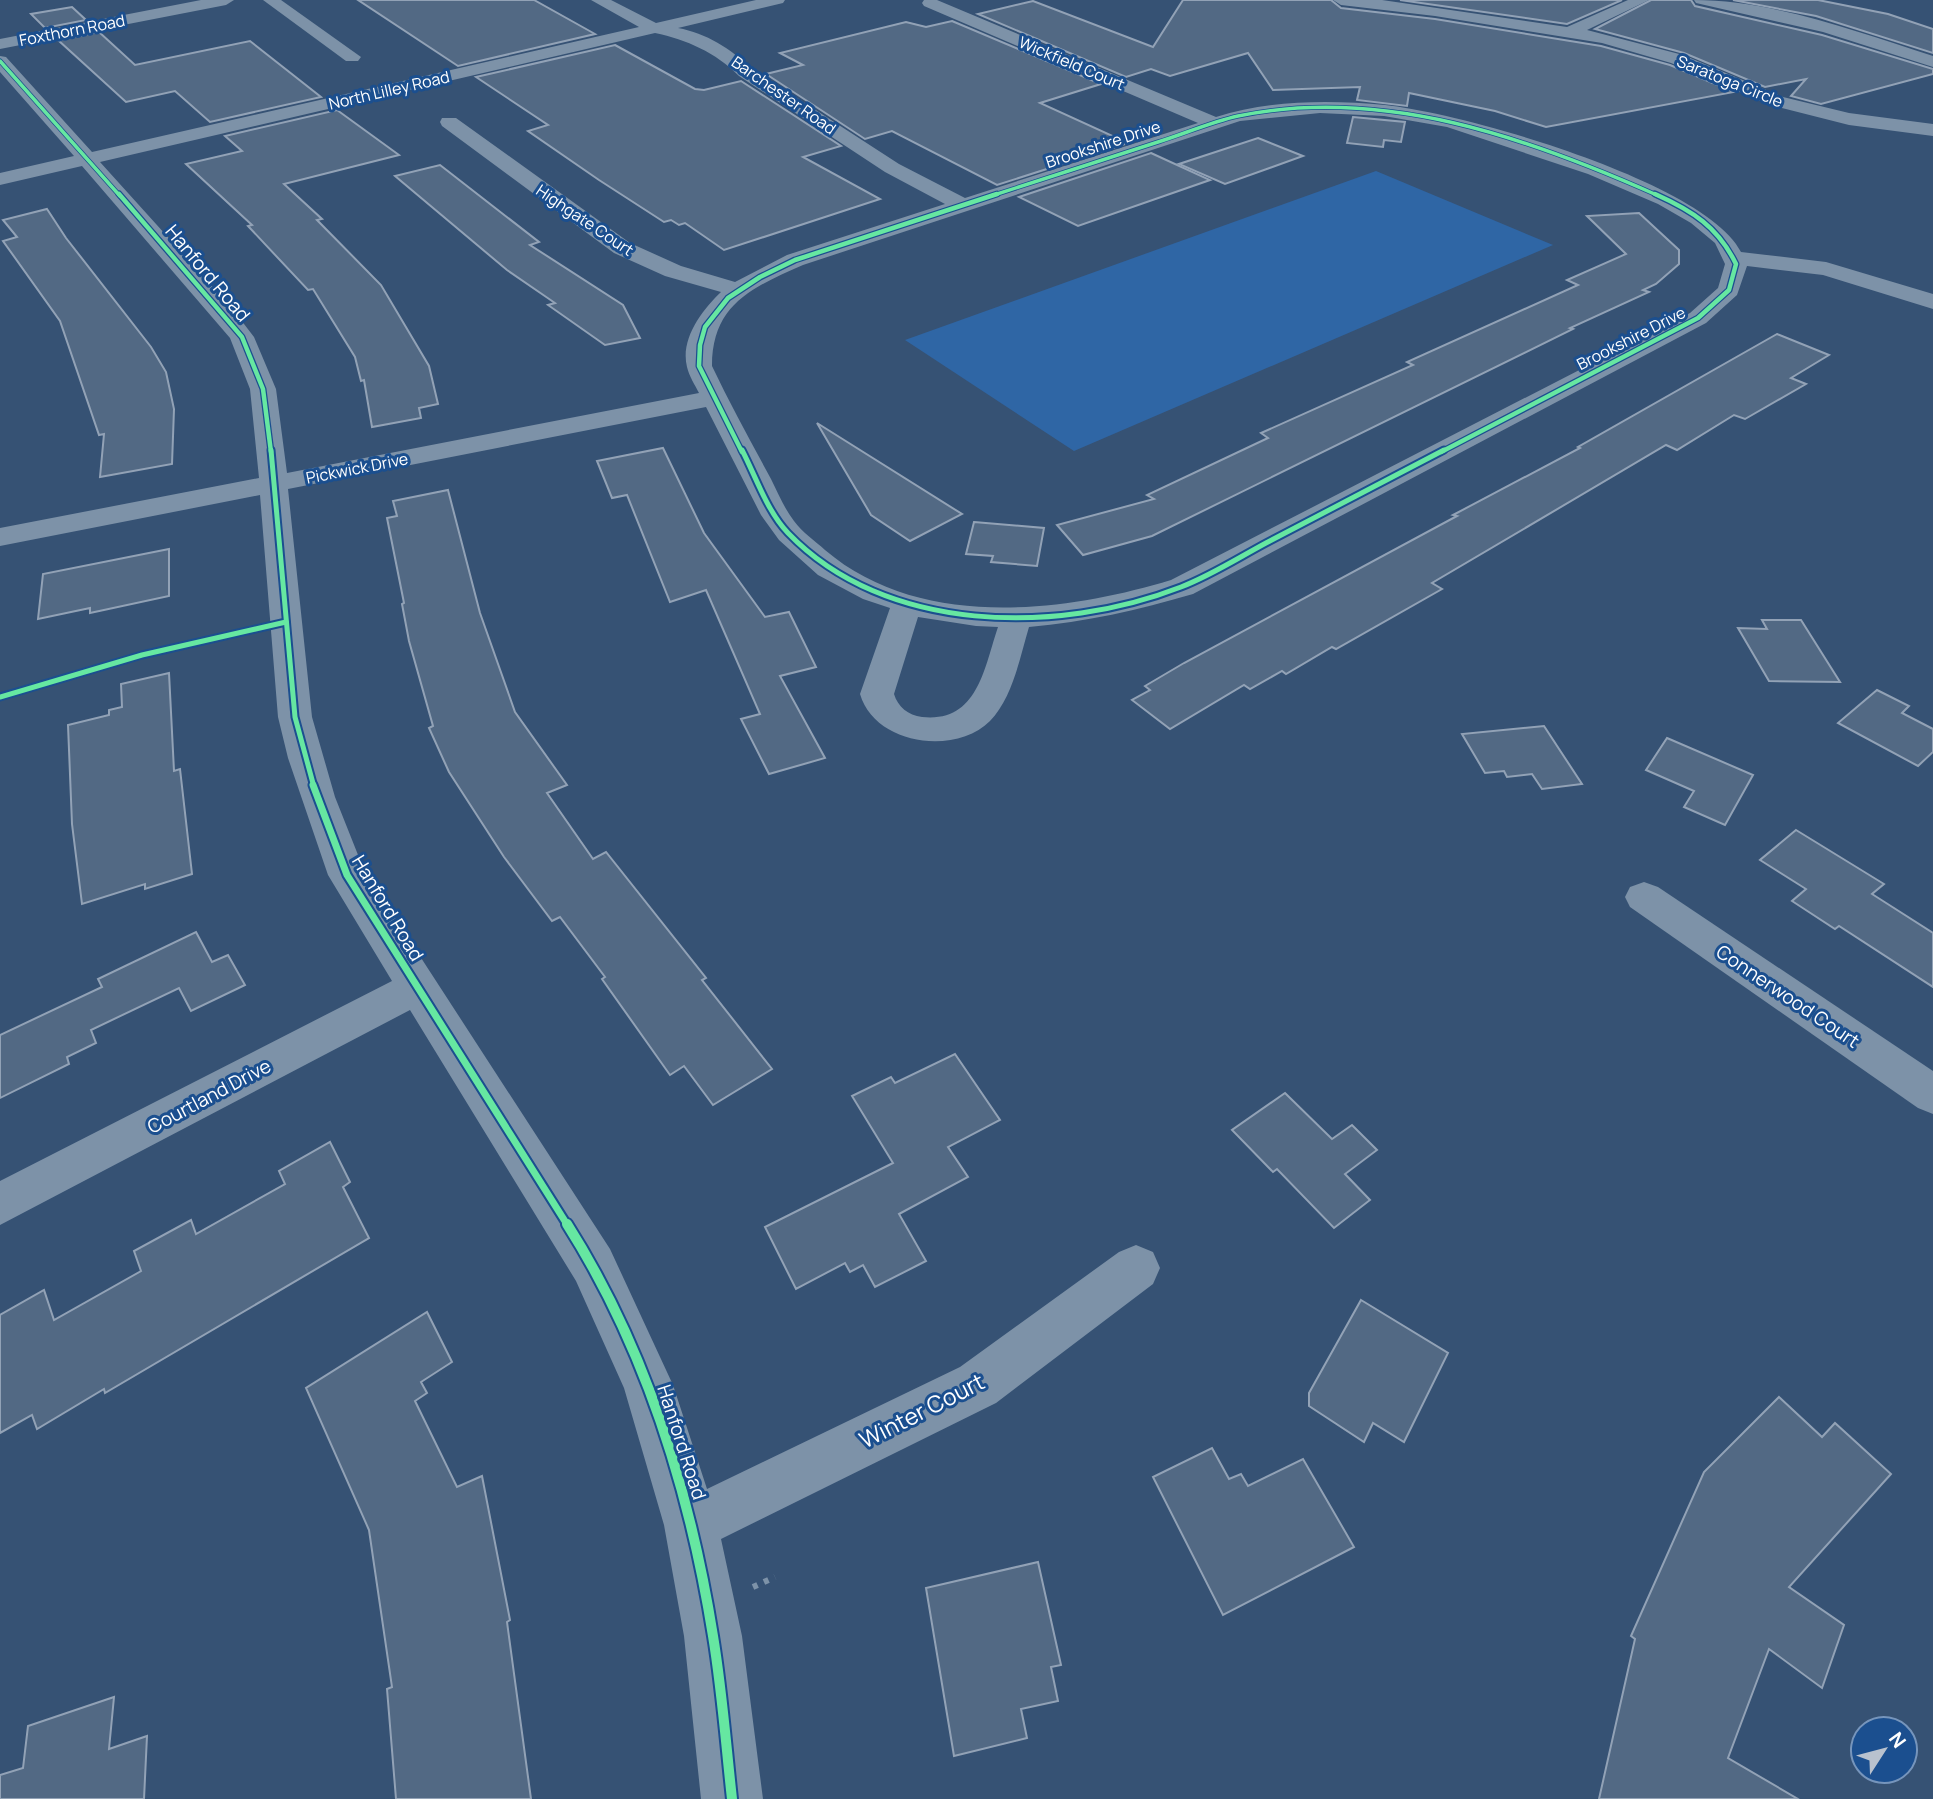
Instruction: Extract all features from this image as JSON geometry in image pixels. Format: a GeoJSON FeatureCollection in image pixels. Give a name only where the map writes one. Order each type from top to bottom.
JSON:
{"type":"FeatureCollection","features":[{"type":"Feature","properties":{"kind":"street","name":"Foxthorn Road"},"geometry":{"type":"LineString","coordinates":[[0,44],[226,0]]}},
{"type":"Feature","properties":{"kind":"street"},"geometry":{"type":"LineString","coordinates":[[271,0],[352,57]]}},
{"type":"Feature","properties":{"kind":"street","name":"Barchester Road"},"geometry":{"type":"LineString","coordinates":[[599,0],[654,29],[689,35],[730,57],[745,72],[873,157],[962,205]]}},
{"type":"Feature","properties":{"kind":"street","name":"North Lilley Road"},"geometry":{"type":"LineString","coordinates":[[0,180],[777,0]]}},
{"type":"Feature","properties":{"kind":"street","name":"Saratoga Circle"},"geometry":{"type":"LineString","coordinates":[[1341,0],[1434,10],[1570,32],[1655,51],[1754,93],[1812,110],[1872,123],[1933,130]]}},
{"type":"Feature","properties":{"kind":"street"},"geometry":{"type":"LineString","coordinates":[[1570,32],[1641,0]]}},
{"type":"Feature","properties":{"kind":"street"},"geometry":{"type":"LineString","coordinates":[[1702,0],[1827,28],[1933,62]]}},
{"type":"Feature","properties":{"kind":"street","name":"Wickfield Court"},"geometry":{"type":"LineString","coordinates":[[930,3],[1214,123]]}},
{"type":"Feature","properties":{"kind":"street"},"geometry":{"type":"LineString","coordinates":[[654,29],[657,40],[681,53]]}},
{"type":"Feature","properties":{"kind":"street","name":"Hanford Road"},"geometry":{"type":"LineString","coordinates":[[0,61],[223,312],[242,337],[255,366],[268,422],[295,717],[305,764],[321,813],[347,875],[593,1265],[648,1385],[691,1525],[713,1636],[732,1799]]}},
{"type":"Feature","properties":{"kind":"street"},"geometry":{"type":"LineString","coordinates":[[713,66],[745,72]]}},
{"type":"Feature","properties":{"kind":"street","name":"Brookshire Drive"},"geometry":{"type":"LineString","coordinates":[[1320,107],[1385,110],[1457,124],[1659,194],[1710,225],[1726,242],[1735,258],[1737,272],[1733,288],[1719,305],[1698,318],[1182,587],[1103,611],[1016,619],[962,615],[907,604],[874,593],[841,576],[812,556],[789,535],[781,525],[699,366],[700,339],[712,315],[737,290],[795,260],[1214,123],[1262,111],[1320,107]]}},
{"type":"Feature","properties":{"kind":"street","name":"Highgate Court"},"geometry":{"type":"LineString","coordinates":[[449,122],[622,248],[673,271],[737,290]]}},
{"type":"Feature","properties":{"kind":"street"},"geometry":{"type":"LineString","coordinates":[[1735,258],[1826,269],[1933,302]]}},
{"type":"Feature","properties":{"kind":"street","name":"Pickwick Drive"},"geometry":{"type":"LineString","coordinates":[[0,537],[714,398]]}},
{"type":"Feature","properties":{"kind":"street"},"geometry":{"type":"LineString","coordinates":[[907,604],[877,694],[879,704],[889,716],[918,728],[954,726],[971,719],[985,705],[1016,619]]}},
{"type":"Feature","properties":{"kind":"street","name":"Connerwood Court"},"geometry":{"type":"LineString","coordinates":[[1644,897],[1933,1095]]}},
{"type":"Feature","properties":{"kind":"street","name":"Courtland Drive"},"geometry":{"type":"LineString","coordinates":[[0,1204],[417,987]]}},
{"type":"Feature","properties":{"kind":"street","name":"Winter Court"},"geometry":{"type":"LineString","coordinates":[[691,1525],[978,1385],[1136,1268]]}},
{"type":"Feature","properties":{"kind":"shaded area"},"geometry":{"type":"Polygon","coordinates":[[[1376,171],[1553,245],[1074,451],[905,340],[1376,171]]]}},
{"type":"Feature","properties":{"kind":"building"},"geometry":{"type":"Polygon","coordinates":[[[358,0],[534,0],[595,34],[458,66],[358,0]]]}},
{"type":"Feature","properties":{"kind":"building"},"geometry":{"type":"Polygon","coordinates":[[[1183,0],[1331,0],[1341,8],[1435,19],[1601,46],[1670,65],[1734,92],[1546,127],[1495,111],[1409,93],[1407,106],[1357,100],[1360,87],[1273,90],[1248,53],[1170,76],[1151,69],[1126,77],[978,14],[1033,1],[1153,47],[1183,0]]]}},
{"type":"Feature","properties":{"kind":"building"},"geometry":{"type":"Polygon","coordinates":[[[1400,0],[1622,0],[1567,24],[1400,0]]]}},
{"type":"Feature","properties":{"kind":"building"},"geometry":{"type":"Polygon","coordinates":[[[1651,0],[1691,0],[1695,6],[1822,35],[1933,69],[1933,74],[1821,104],[1791,96],[1806,79],[1765,87],[1684,53],[1595,29],[1651,0]]]}},
{"type":"Feature","properties":{"kind":"building"},"geometry":{"type":"Polygon","coordinates":[[[1733,0],[1818,0],[1888,14],[1933,29],[1933,53],[1816,16],[1733,0]]]}},
{"type":"Feature","properties":{"kind":"building"},"geometry":{"type":"Polygon","coordinates":[[[72,7],[86,20],[45,28],[31,14],[72,7]]]}},
{"type":"Feature","properties":{"kind":"building"},"geometry":{"type":"Polygon","coordinates":[[[952,21],[1101,84],[1040,103],[1128,143],[997,185],[892,131],[865,139],[766,74],[803,65],[780,53],[906,22],[926,27],[952,21]]]}},
{"type":"Feature","properties":{"kind":"building"},"geometry":{"type":"Polygon","coordinates":[[[99,32],[135,65],[250,41],[321,97],[210,122],[175,91],[126,102],[58,40],[99,32]]]}},
{"type":"Feature","properties":{"kind":"building"},"geometry":{"type":"Polygon","coordinates":[[[615,45],[695,89],[704,90],[741,81],[841,146],[803,157],[880,199],[724,250],[685,223],[679,225],[671,220],[664,222],[528,131],[548,125],[476,77],[615,45]]]}},
{"type":"Feature","properties":{"kind":"building"},"geometry":{"type":"Polygon","coordinates":[[[337,110],[399,155],[284,184],[322,219],[317,220],[381,285],[429,366],[438,404],[419,408],[421,418],[372,427],[364,380],[361,381],[355,357],[313,289],[308,290],[248,226],[252,225],[186,164],[242,151],[225,136],[337,110]]]}},
{"type":"Feature","properties":{"kind":"building"},"geometry":{"type":"Polygon","coordinates":[[[1353,117],[1405,122],[1401,142],[1384,140],[1383,147],[1347,143],[1353,117]]]}},
{"type":"Feature","properties":{"kind":"building"},"geometry":{"type":"Polygon","coordinates":[[[1258,138],[1303,156],[1225,184],[1179,164],[1258,138]]]}},
{"type":"Feature","properties":{"kind":"building"},"geometry":{"type":"Polygon","coordinates":[[[1151,153],[1210,180],[1078,226],[1019,197],[1151,153]]]}},
{"type":"Feature","properties":{"kind":"building"},"geometry":{"type":"Polygon","coordinates":[[[440,165],[539,242],[530,245],[623,305],[640,338],[605,345],[548,305],[555,303],[507,270],[395,176],[440,165]]]}},
{"type":"Feature","properties":{"kind":"building"},"geometry":{"type":"Polygon","coordinates":[[[47,209],[66,238],[151,347],[166,372],[174,409],[172,464],[100,477],[104,434],[99,435],[60,321],[3,241],[17,237],[3,220],[47,209]]]}},
{"type":"Feature","properties":{"kind":"building"},"geometry":{"type":"Polygon","coordinates":[[[1639,213],[1679,250],[1679,264],[1656,284],[1643,290],[1649,292],[1570,328],[1573,329],[1152,536],[1083,555],[1057,525],[1154,499],[1147,495],[1268,438],[1261,433],[1413,365],[1407,362],[1578,285],[1567,280],[1626,254],[1587,216],[1639,213]]]}},
{"type":"Feature","properties":{"kind":"building"},"geometry":{"type":"Polygon","coordinates":[[[1777,334],[1829,355],[1791,378],[1806,384],[1745,419],[1734,415],[1677,450],[1666,445],[1432,583],[1442,589],[1286,674],[1282,671],[1250,689],[1244,685],[1170,729],[1132,700],[1150,690],[1145,686],[1184,663],[1580,448],[1578,447],[1777,334]]]}},
{"type":"Feature","properties":{"kind":"building"},"geometry":{"type":"Polygon","coordinates":[[[817,423],[962,514],[910,541],[871,515],[817,423]]]}},
{"type":"Feature","properties":{"kind":"building"},"geometry":{"type":"Polygon","coordinates":[[[663,448],[704,533],[765,617],[789,612],[816,667],[780,676],[825,758],[769,774],[741,719],[760,714],[706,590],[670,602],[627,495],[612,498],[597,461],[663,448]]]}},
{"type":"Feature","properties":{"kind":"building"},"geometry":{"type":"Polygon","coordinates":[[[448,490],[480,613],[515,712],[567,785],[547,793],[593,859],[606,852],[706,978],[702,980],[772,1069],[713,1105],[684,1066],[670,1075],[602,979],[605,977],[560,917],[552,921],[504,857],[449,772],[429,728],[433,726],[409,641],[387,518],[397,516],[393,501],[448,490]]]}},
{"type":"Feature","properties":{"kind":"building"},"geometry":{"type":"Polygon","coordinates":[[[974,522],[1044,528],[1037,566],[991,562],[993,556],[966,554],[974,522]]]}},
{"type":"Feature","properties":{"kind":"building"},"geometry":{"type":"Polygon","coordinates":[[[169,549],[169,596],[90,613],[90,608],[38,619],[43,574],[169,549]]]}},
{"type":"Feature","properties":{"kind":"building"},"geometry":{"type":"Polygon","coordinates":[[[1762,620],[1801,620],[1840,682],[1769,681],[1738,628],[1767,629],[1762,620]]]}},
{"type":"Feature","properties":{"kind":"building"},"geometry":{"type":"Polygon","coordinates":[[[169,673],[174,771],[180,769],[192,874],[145,889],[145,884],[82,904],[72,824],[68,725],[109,715],[109,710],[122,707],[121,684],[169,673]]]}},
{"type":"Feature","properties":{"kind":"building"},"geometry":{"type":"Polygon","coordinates":[[[1877,690],[1909,706],[1902,713],[1933,729],[1933,752],[1918,766],[1838,723],[1877,690]]]}},
{"type":"Feature","properties":{"kind":"building"},"geometry":{"type":"Polygon","coordinates":[[[1544,726],[1582,784],[1542,789],[1532,774],[1507,777],[1504,771],[1485,773],[1462,734],[1544,726]]]}},
{"type":"Feature","properties":{"kind":"building"},"geometry":{"type":"Polygon","coordinates":[[[1667,738],[1753,775],[1725,825],[1684,807],[1694,791],[1646,770],[1667,738]]]}},
{"type":"Feature","properties":{"kind":"building"},"geometry":{"type":"Polygon","coordinates":[[[1796,830],[1884,884],[1872,894],[1933,933],[1933,987],[1839,926],[1835,929],[1792,901],[1806,889],[1760,860],[1796,830]]]}},
{"type":"Feature","properties":{"kind":"building"},"geometry":{"type":"Polygon","coordinates":[[[196,932],[212,962],[228,955],[245,985],[191,1011],[179,988],[91,1030],[96,1043],[67,1057],[69,1064],[0,1098],[0,1035],[102,987],[98,979],[196,932]]]}},
{"type":"Feature","properties":{"kind":"building"},"geometry":{"type":"Polygon","coordinates":[[[955,1054],[1000,1120],[948,1147],[968,1177],[899,1214],[926,1261],[875,1287],[863,1265],[850,1272],[845,1263],[796,1289],[765,1227],[893,1163],[852,1096],[891,1077],[895,1083],[955,1054]]]}},
{"type":"Feature","properties":{"kind":"building"},"geometry":{"type":"Polygon","coordinates":[[[1285,1093],[1332,1139],[1352,1125],[1377,1150],[1345,1174],[1370,1200],[1334,1228],[1277,1169],[1273,1172],[1232,1130],[1285,1093]]]}},
{"type":"Feature","properties":{"kind":"building"},"geometry":{"type":"Polygon","coordinates":[[[330,1142],[350,1182],[343,1187],[369,1238],[105,1393],[104,1389],[37,1429],[32,1415],[0,1433],[0,1315],[44,1290],[54,1320],[141,1271],[134,1251],[191,1220],[196,1234],[285,1184],[279,1171],[330,1142]]]}},
{"type":"Feature","properties":{"kind":"building"},"geometry":{"type":"Polygon","coordinates":[[[1361,1300],[1448,1353],[1404,1442],[1373,1423],[1364,1442],[1309,1406],[1309,1393],[1361,1300]]]}},
{"type":"Feature","properties":{"kind":"building"},"geometry":{"type":"Polygon","coordinates":[[[427,1312],[452,1362],[421,1382],[427,1393],[415,1401],[457,1487],[482,1476],[510,1620],[507,1622],[531,1799],[396,1799],[387,1689],[392,1687],[369,1530],[306,1388],[427,1312]]]}},
{"type":"Feature","properties":{"kind":"building"},"geometry":{"type":"Polygon","coordinates":[[[1779,1397],[1822,1437],[1835,1423],[1891,1474],[1789,1587],[1844,1625],[1822,1688],[1769,1649],[1728,1758],[1798,1799],[1599,1799],[1635,1639],[1631,1636],[1704,1472],[1779,1397]]]}},
{"type":"Feature","properties":{"kind":"building"},"geometry":{"type":"Polygon","coordinates":[[[1212,1448],[1229,1479],[1241,1474],[1248,1486],[1303,1459],[1354,1547],[1223,1615],[1153,1477],[1212,1448]]]}},
{"type":"Feature","properties":{"kind":"building"},"geometry":{"type":"Polygon","coordinates":[[[1038,1562],[1061,1665],[1051,1667],[1058,1701],[1021,1709],[1027,1738],[954,1756],[926,1588],[1038,1562]]]}},
{"type":"Feature","properties":{"kind":"building"},"geometry":{"type":"Polygon","coordinates":[[[114,1697],[109,1749],[147,1736],[144,1799],[0,1799],[0,1775],[23,1768],[28,1726],[114,1697]]]}},
{"type":"Feature","properties":{"kind":"cycle path"},"geometry":{"type":"LineString","coordinates":[[0,61],[223,312],[242,337],[263,389],[295,717],[317,797],[347,875],[593,1265],[648,1385],[691,1525],[713,1636],[732,1799]]}},
{"type":"Feature","properties":{"kind":"cycle path"},"geometry":{"type":"LineString","coordinates":[[1320,107],[1400,112],[1462,125],[1595,170],[1666,199],[1699,218],[1724,240],[1736,264],[1729,290],[1698,318],[1182,587],[1134,602],[1083,612],[1029,617],[976,616],[923,609],[874,593],[828,568],[784,528],[699,366],[700,345],[705,327],[728,298],[760,277],[795,260],[1238,116],[1320,107]]}},
{"type":"Feature","properties":{"kind":"cycle path"},"geometry":{"type":"LineString","coordinates":[[0,697],[142,655],[286,622]]}}]}
